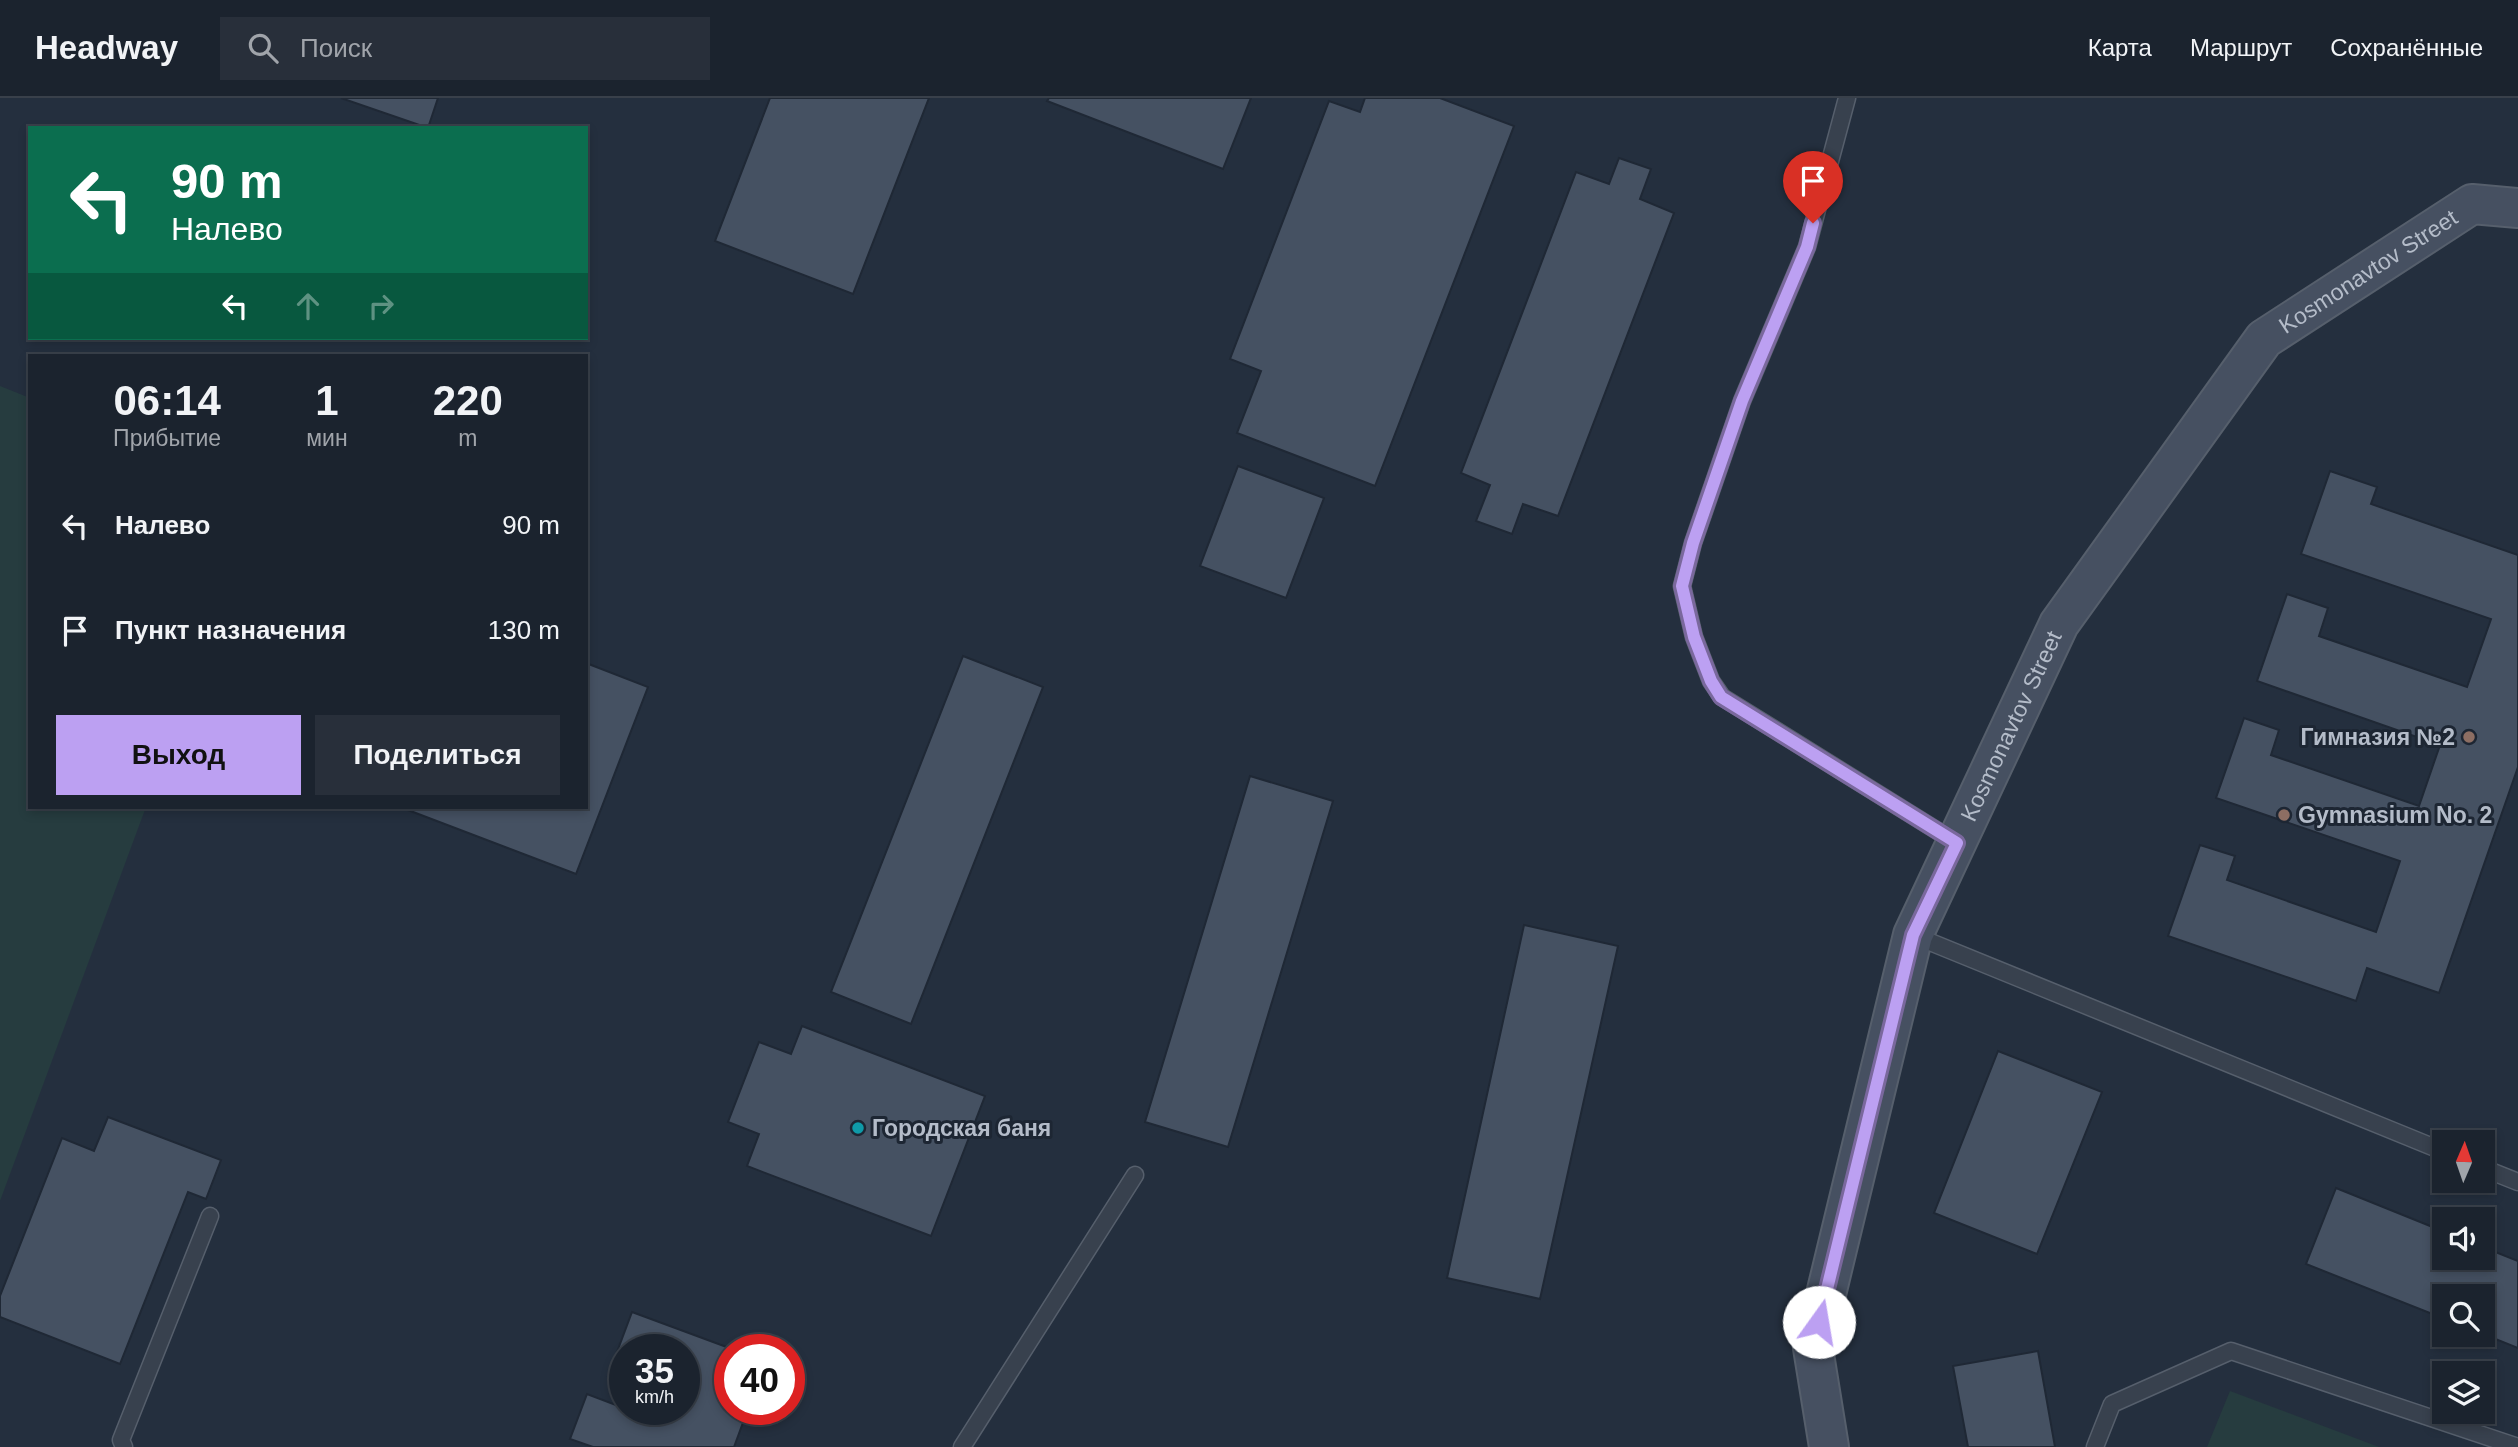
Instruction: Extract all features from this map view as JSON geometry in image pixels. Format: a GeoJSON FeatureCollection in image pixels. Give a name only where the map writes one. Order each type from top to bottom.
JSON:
{"type":"FeatureCollection","features":[{"type":"Feature","properties":{"kind":"street","name":"Kosmonavtov Street"},"geometry":{"type":"LineString","coordinates":[[1829,1447],[1813,1348],[1913,935],[2059,624],[2264,339],[2472,204],[2518,208]]}},
{"type":"Feature","properties":{"kind":"lane"},"geometry":{"type":"LineString","coordinates":[[1847,98],[1807,247],[1742,401],[1693,543],[1682,586],[1694,637],[1711,681],[1721,697],[1957,843]]}},
{"type":"Feature","properties":{"kind":"lane"},"geometry":{"type":"LineString","coordinates":[[1913,935],[2432,1147]]}},
{"type":"Feature","properties":{"kind":"lane"},"geometry":{"type":"LineString","coordinates":[[2496,1173],[2518,1182]]}},
{"type":"Feature","properties":{"kind":"lane"},"geometry":{"type":"LineString","coordinates":[[962,1447],[1135,1175]]}},
{"type":"Feature","properties":{"kind":"lane"},"geometry":{"type":"LineString","coordinates":[[124,1447],[121,1440],[210,1216]]}},
{"type":"Feature","properties":{"kind":"lane"},"geometry":{"type":"LineString","coordinates":[[2095,1447],[2112,1404],[2231,1351],[2518,1447]]}},
{"type":"Feature","properties":{"kind":"green space"},"geometry":{"type":"Polygon","coordinates":[[[0,386],[28,397],[28,809],[145,809],[0,1201],[0,386]]]}},
{"type":"Feature","properties":{"kind":"green space"},"geometry":{"type":"Polygon","coordinates":[[[2230,1391],[2379,1447],[2207,1447],[2230,1391]]]}},
{"type":"Feature","properties":{"kind":"building"},"geometry":{"type":"Polygon","coordinates":[[[341,98],[438,98],[429,126],[341,98]]]}},
{"type":"Feature","properties":{"kind":"building"},"geometry":{"type":"Polygon","coordinates":[[[770,98],[929,98],[853,294],[715,241],[770,98]]]}},
{"type":"Feature","properties":{"kind":"building"},"geometry":{"type":"Polygon","coordinates":[[[1049,98],[1251,98],[1223,169],[1047,101],[1049,98]]]}},
{"type":"Feature","properties":{"kind":"building"},"geometry":{"type":"Polygon","coordinates":[[[1365,98],[1440,98],[1514,126],[1375,486],[1237,433],[1261,371],[1230,359],[1329,101],[1360,112],[1365,98]]]}},
{"type":"Feature","properties":{"kind":"building"},"geometry":{"type":"Polygon","coordinates":[[[1619,158],[1651,169],[1640,199],[1674,213],[1558,516],[1523,504],[1512,534],[1476,521],[1490,485],[1461,473],[1576,172],[1609,184],[1619,158]]]}},
{"type":"Feature","properties":{"kind":"building"},"geometry":{"type":"Polygon","coordinates":[[[1238,466],[1324,498],[1286,598],[1200,566],[1238,466]]]}},
{"type":"Feature","properties":{"kind":"building","name":"Гимназия №2"},"geometry":{"type":"Polygon","coordinates":[[[2330,471],[2377,487],[2371,504],[2518,555],[2518,767],[2439,993],[2367,968],[2356,1001],[2168,936],[2200,845],[2235,856],[2227,880],[2376,932],[2400,861],[2216,798],[2244,718],[2279,730],[2271,755],[2419,806],[2440,745],[2257,681],[2287,594],[2328,608],[2319,636],[2467,687],[2491,619],[2301,554],[2330,471]]]}},
{"type":"Feature","properties":{"kind":"building"},"geometry":{"type":"Polygon","coordinates":[[[963,656],[1043,687],[911,1024],[831,992],[963,656]]]}},
{"type":"Feature","properties":{"kind":"building"},"geometry":{"type":"Polygon","coordinates":[[[588,664],[648,687],[576,874],[405,809],[588,809],[588,664]]]}},
{"type":"Feature","properties":{"kind":"building"},"geometry":{"type":"Polygon","coordinates":[[[1250,776],[1333,801],[1228,1147],[1145,1122],[1250,776]]]}},
{"type":"Feature","properties":{"kind":"building"},"geometry":{"type":"Polygon","coordinates":[[[1524,925],[1618,946],[1540,1299],[1447,1278],[1524,925]]]}},
{"type":"Feature","properties":{"kind":"building","name":"Городская баня"},"geometry":{"type":"Polygon","coordinates":[[[802,1026],[985,1096],[931,1236],[747,1166],[759,1134],[728,1122],[759,1042],[791,1054],[802,1026]]]}},
{"type":"Feature","properties":{"kind":"building"},"geometry":{"type":"Polygon","coordinates":[[[1998,1051],[2102,1092],[2037,1254],[1934,1213],[1998,1051]]]}},
{"type":"Feature","properties":{"kind":"building"},"geometry":{"type":"Polygon","coordinates":[[[108,1117],[221,1160],[206,1199],[188,1192],[120,1364],[0,1317],[0,1296],[62,1138],[94,1151],[108,1117]]]}},
{"type":"Feature","properties":{"kind":"building"},"geometry":{"type":"Polygon","coordinates":[[[2336,1188],[2432,1227],[2432,1270],[2495,1270],[2495,1252],[2518,1261],[2518,1348],[2495,1339],[2495,1284],[2432,1284],[2432,1314],[2306,1264],[2336,1188]]]}},
{"type":"Feature","properties":{"kind":"building"},"geometry":{"type":"Polygon","coordinates":[[[632,1312],[691,1334],[624,1334],[632,1312]]]}},
{"type":"Feature","properties":{"kind":"building"},"geometry":{"type":"Polygon","coordinates":[[[700,1337],[714,1342],[714,1425],[742,1425],[734,1447],[593,1447],[570,1439],[587,1394],[609,1402],[609,1425],[700,1425],[700,1337]]]}},
{"type":"Feature","properties":{"kind":"building"},"geometry":{"type":"Polygon","coordinates":[[[2038,1351],[2055,1447],[1968,1447],[1953,1366],[2038,1351]]]}},
{"type":"Feature","properties":{"kind":"place","name":"Гимназия №2"},"geometry":{"type":"Point","coordinates":[2469,737]}},
{"type":"Feature","properties":{"kind":"place","name":"Gymnasium No. 2"},"geometry":{"type":"Point","coordinates":[2284,815]}},
{"type":"Feature","properties":{"kind":"place","name":"Городская баня"},"geometry":{"type":"Point","coordinates":[858,1128]}},
{"type":"Feature","properties":{"kind":"route"},"geometry":{"type":"LineString","coordinates":[[1813,223],[1807,247],[1742,401],[1693,543],[1682,586],[1694,637],[1711,681],[1721,697],[1957,843],[1913,935],[1819,1322]]}}]}
